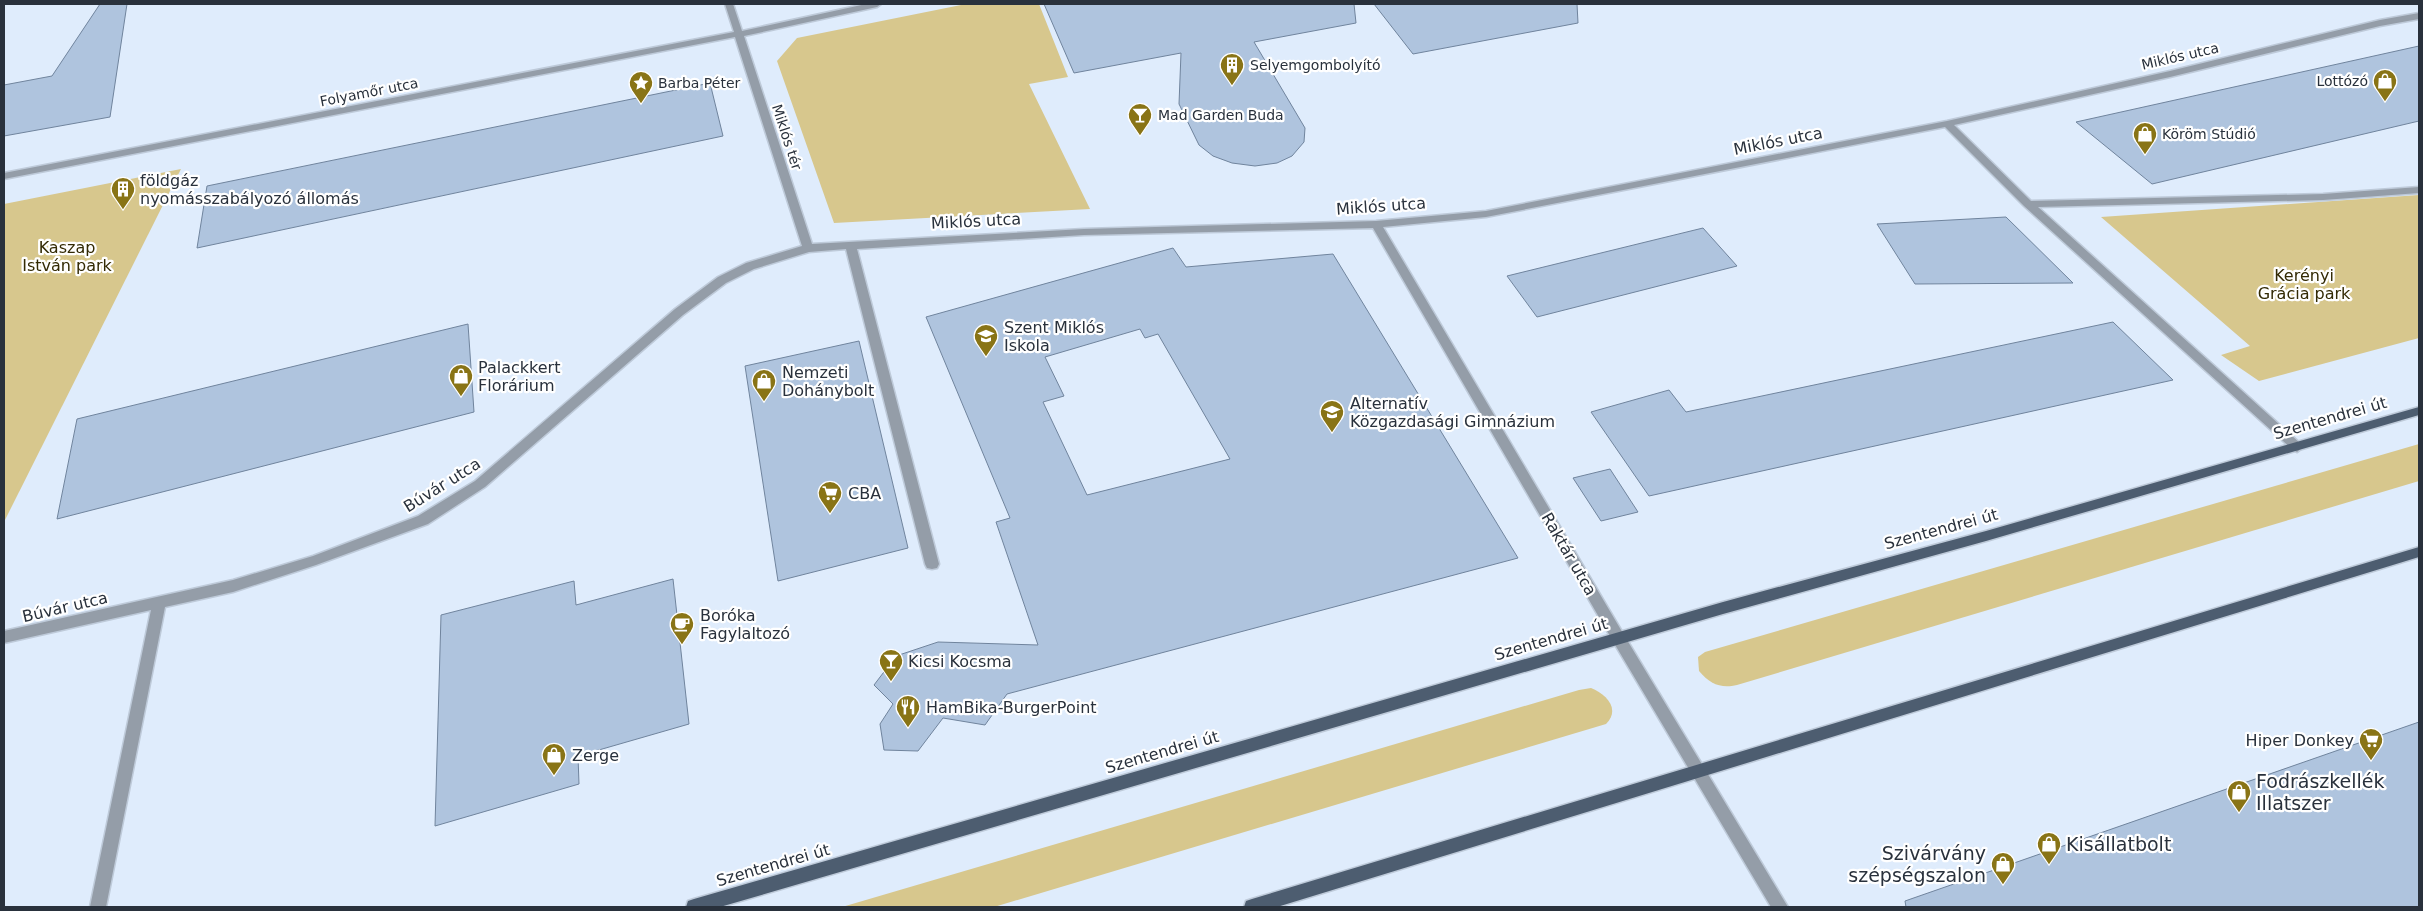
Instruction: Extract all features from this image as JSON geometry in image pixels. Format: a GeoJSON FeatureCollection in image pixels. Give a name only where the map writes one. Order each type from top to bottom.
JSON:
{"type":"FeatureCollection","features":[{"type":"Feature","properties":{"kind":"main road","name":"Szentendrei út"},"geometry":{"type":"LineString","coordinates":[[694,907],[1619,639],[2419,411]]}},
{"type":"Feature","properties":{"kind":"main road"},"geometry":{"type":"LineString","coordinates":[[1252,907],[2419,552]]}},
{"type":"Feature","properties":{"kind":"street","name":"Miklós tér"},"geometry":{"type":"LineString","coordinates":[[729,4],[808,248]]}},
{"type":"Feature","properties":{"kind":"street","name":"Folyamőr utca"},"geometry":{"type":"LineString","coordinates":[[4,176],[739,34],[877,4]]}},
{"type":"Feature","properties":{"kind":"street","name":"Miklós utca"},"geometry":{"type":"LineString","coordinates":[[808,248],[1084,232],[1376,224],[1486,214],[1947,124],[2170,74],[2380,23],[2419,16]]}},
{"type":"Feature","properties":{"kind":"street"},"geometry":{"type":"LineString","coordinates":[[1947,124],[2028,204],[2297,447]]}},
{"type":"Feature","properties":{"kind":"street"},"geometry":{"type":"LineString","coordinates":[[2028,204],[2323,197],[2419,190]]}},
{"type":"Feature","properties":{"kind":"street","name":"Raktár utca"},"geometry":{"type":"LineString","coordinates":[[1376,224],[1619,639],[1780,907]]}},
{"type":"Feature","properties":{"kind":"street"},"geometry":{"type":"LineString","coordinates":[[851,246],[932,564]]}},
{"type":"Feature","properties":{"kind":"street","name":"Búvár utca"},"geometry":{"type":"LineString","coordinates":[[4,637],[233,586],[316,560],[422,520],[480,484],[679,312],[722,280],[750,266],[808,248]]}},
{"type":"Feature","properties":{"kind":"street"},"geometry":{"type":"LineString","coordinates":[[98,907],[159,602]]}},
{"type":"Feature","properties":{"kind":"green space"},"geometry":{"type":"Polygon","coordinates":[[[966,4],[1039,4],[1068,77],[1029,84],[1090,209],[834,223],[777,61],[797,38],[966,4]]]}},
{"type":"Feature","properties":{"kind":"green space","name":"Kaszap István park"},"geometry":{"type":"Polygon","coordinates":[[[181,169],[4,522],[4,204],[181,169]]]}},
{"type":"Feature","properties":{"kind":"green space","name":"Kerényi Grácia park"},"geometry":{"type":"Polygon","coordinates":[[[2419,195],[2419,338],[2259,381],[2221,355],[2250,346],[2101,217],[2419,195]]]}},
{"type":"Feature","properties":{"kind":"green space"},"geometry":{"type":"Polygon","coordinates":[[[2419,444],[2419,481],[1737,685],[1721,686],[1707,679],[1699,671],[1698,657],[1705,652],[2419,444]]]}},
{"type":"Feature","properties":{"kind":"green space"},"geometry":{"type":"Polygon","coordinates":[[[1591,688],[1602,694],[1610,703],[1612,713],[1606,724],[994,907],[842,907],[1579,690],[1591,688]]]}},
{"type":"Feature","properties":{"kind":"building"},"geometry":{"type":"Polygon","coordinates":[[[100,4],[127,4],[110,117],[4,136],[4,85],[52,76],[100,4]]]}},
{"type":"Feature","properties":{"kind":"building","name":"Selyemgombolyító"},"geometry":{"type":"Polygon","coordinates":[[[1044,4],[1354,4],[1356,23],[1254,42],[1305,128],[1304,142],[1292,156],[1277,163],[1255,166],[1232,163],[1213,156],[1199,145],[1179,104],[1181,53],[1074,73],[1044,4]]]}},
{"type":"Feature","properties":{"kind":"building"},"geometry":{"type":"Polygon","coordinates":[[[1374,4],[1577,4],[1578,23],[1413,54],[1374,4]]]}},
{"type":"Feature","properties":{"kind":"building"},"geometry":{"type":"Polygon","coordinates":[[[2419,46],[2419,121],[2152,184],[2076,122],[2419,46]]]}},
{"type":"Feature","properties":{"kind":"building"},"geometry":{"type":"Polygon","coordinates":[[[710,83],[723,136],[197,248],[207,186],[710,83]]]}},
{"type":"Feature","properties":{"kind":"building"},"geometry":{"type":"Polygon","coordinates":[[[2006,217],[2073,283],[1915,284],[1877,224],[2006,217]]]}},
{"type":"Feature","properties":{"kind":"building"},"geometry":{"type":"Polygon","coordinates":[[[1703,228],[1737,266],[1537,317],[1507,276],[1703,228]]]}},
{"type":"Feature","properties":{"kind":"building"},"geometry":{"type":"Polygon","coordinates":[[[1173,248],[1186,267],[1333,254],[1518,558],[1007,694],[985,725],[943,718],[918,751],[884,750],[880,724],[893,704],[874,685],[896,656],[938,642],[1038,645],[996,522],[1010,518],[926,317],[1173,248]],[[1140,329],[1045,357],[1064,396],[1043,402],[1087,495],[1230,459],[1158,334],[1145,338],[1140,329]]]}},
{"type":"Feature","properties":{"kind":"building"},"geometry":{"type":"Polygon","coordinates":[[[2113,322],[2173,380],[1649,496],[1591,412],[1669,390],[1686,412],[2113,322]]]}},
{"type":"Feature","properties":{"kind":"building"},"geometry":{"type":"Polygon","coordinates":[[[468,324],[474,412],[57,519],[77,419],[468,324]]]}},
{"type":"Feature","properties":{"kind":"building"},"geometry":{"type":"Polygon","coordinates":[[[859,341],[908,548],[778,581],[745,366],[859,341]]]}},
{"type":"Feature","properties":{"kind":"building"},"geometry":{"type":"Polygon","coordinates":[[[1610,469],[1638,512],[1601,521],[1573,478],[1610,469]]]}},
{"type":"Feature","properties":{"kind":"building"},"geometry":{"type":"Polygon","coordinates":[[[673,579],[689,724],[578,756],[579,784],[435,826],[441,615],[574,581],[576,605],[673,579]]]}},
{"type":"Feature","properties":{"kind":"building"},"geometry":{"type":"Polygon","coordinates":[[[2419,722],[2419,907],[1906,907],[1905,901],[2419,722]]]}},
{"type":"Feature","properties":{"kind":"place","name":"Selyemgombolyító"},"geometry":{"type":"Point","coordinates":[1232,86]}},
{"type":"Feature","properties":{"kind":"place","name":"Lottózó"},"geometry":{"type":"Point","coordinates":[2385,102]}},
{"type":"Feature","properties":{"kind":"place","name":"Barba Péter"},"geometry":{"type":"Point","coordinates":[641,104]}},
{"type":"Feature","properties":{"kind":"place","name":"Mad Garden Buda"},"geometry":{"type":"Point","coordinates":[1140,136]}},
{"type":"Feature","properties":{"kind":"place","name":"Köröm Stúdió"},"geometry":{"type":"Point","coordinates":[2145,155]}},
{"type":"Feature","properties":{"kind":"place","name":"földgáz nyomásszabályozó állomás"},"geometry":{"type":"Point","coordinates":[123,210]}},
{"type":"Feature","properties":{"kind":"place","name":"Szent Miklós Iskola"},"geometry":{"type":"Point","coordinates":[986,357]}},
{"type":"Feature","properties":{"kind":"place","name":"Palackkert Florárium"},"geometry":{"type":"Point","coordinates":[461,397]}},
{"type":"Feature","properties":{"kind":"place","name":"Nemzeti Dohánybolt"},"geometry":{"type":"Point","coordinates":[764,402]}},
{"type":"Feature","properties":{"kind":"place","name":"Alternatív Közgazdasági Gimnázium"},"geometry":{"type":"Point","coordinates":[1332,433]}},
{"type":"Feature","properties":{"kind":"place","name":"CBA"},"geometry":{"type":"Point","coordinates":[830,514]}},
{"type":"Feature","properties":{"kind":"place","name":"Boróka Fagylaltozó"},"geometry":{"type":"Point","coordinates":[682,645]}},
{"type":"Feature","properties":{"kind":"place","name":"Kicsi Kocsma"},"geometry":{"type":"Point","coordinates":[891,682]}},
{"type":"Feature","properties":{"kind":"place","name":"HamBika-BurgerPoint"},"geometry":{"type":"Point","coordinates":[908,728]}},
{"type":"Feature","properties":{"kind":"place","name":"Hiper Donkey"},"geometry":{"type":"Point","coordinates":[2371,761]}},
{"type":"Feature","properties":{"kind":"place","name":"Zerge"},"geometry":{"type":"Point","coordinates":[554,776]}},
{"type":"Feature","properties":{"kind":"place","name":"Fodrászkellék Illatszer"},"geometry":{"type":"Point","coordinates":[2239,813]}},
{"type":"Feature","properties":{"kind":"place","name":"Kisállatbolt"},"geometry":{"type":"Point","coordinates":[2049,865]}},
{"type":"Feature","properties":{"kind":"place","name":"Szivárvány szépségszalon"},"geometry":{"type":"Point","coordinates":[2003,885]}}]}
